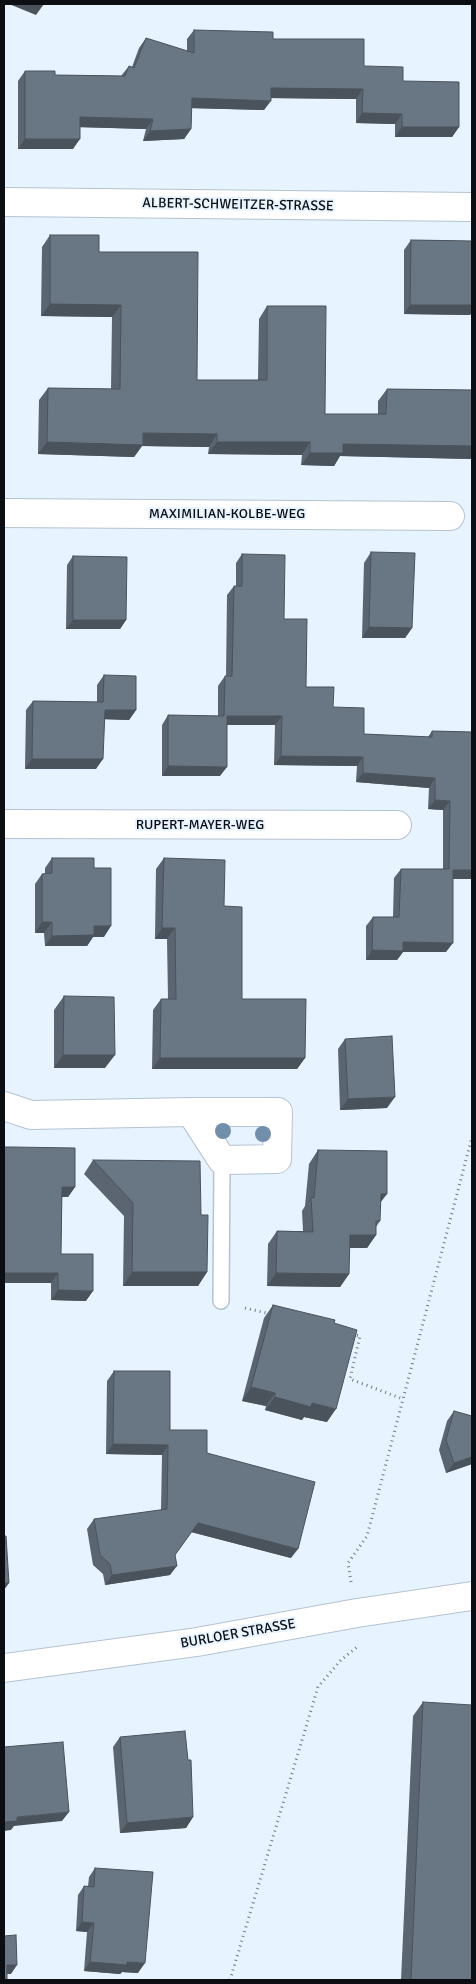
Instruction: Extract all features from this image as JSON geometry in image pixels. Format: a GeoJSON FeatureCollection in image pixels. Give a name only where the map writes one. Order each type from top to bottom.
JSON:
{"type":"FeatureCollection","features":[{"type":"Feature","properties":{"kind":"street","name":"ALBERT-SCHWEITZER-STRASSE"},"geometry":{"type":"LineString","coordinates":[[4,202],[472,207]]}},
{"type":"Feature","properties":{"kind":"street","name":"MAXIMILIAN-KOLBE-WEG"},"geometry":{"type":"LineString","coordinates":[[4,513],[450,516]]}},
{"type":"Feature","properties":{"kind":"street","name":"RUPERT-MAYER-WEG"},"geometry":{"type":"LineString","coordinates":[[4,824],[396,825]]}},
{"type":"Feature","properties":{"kind":"street"},"geometry":{"type":"LineString","coordinates":[[4,1106],[31,1115],[191,1112],[278,1112],[277,1158],[222,1160],[191,1112]]}},
{"type":"Feature","properties":{"kind":"street","name":"BURLOER STRASSE"},"geometry":{"type":"LineString","coordinates":[[4,1668],[197,1642],[357,1613],[472,1596]]}},
{"type":"Feature","properties":{"kind":"lane"},"geometry":{"type":"LineString","coordinates":[[221,1301],[222,1160]]}},
{"type":"Feature","properties":{"kind":"path"},"geometry":{"type":"LineString","coordinates":[[230,1980],[318,1687],[341,1660],[362,1643],[348,1563],[368,1536],[472,1137]]}},
{"type":"Feature","properties":{"kind":"path"},"geometry":{"type":"LineString","coordinates":[[221,1301],[278,1316]]}},
{"type":"Feature","properties":{"kind":"path"},"geometry":{"type":"LineString","coordinates":[[351,1334],[360,1336],[350,1379],[403,1399]]}},
{"type":"Feature","properties":{"kind":"building"},"geometry":{"type":"Polygon","coordinates":[[[194,30],[273,32],[273,39],[364,39],[364,66],[403,67],[403,81],[459,82],[459,127],[402,127],[402,114],[362,113],[363,89],[271,88],[271,101],[192,98],[191,129],[150,131],[153,119],[80,117],[80,139],[25,139],[25,71],[55,71],[55,75],[125,76],[129,66],[134,68],[146,38],[194,53],[194,30]]]}},
{"type":"Feature","properties":{"kind":"building"},"geometry":{"type":"Polygon","coordinates":[[[50,235],[99,235],[99,252],[198,252],[197,380],[267,380],[267,306],[326,306],[325,414],[386,414],[387,389],[472,390],[472,446],[343,444],[343,453],[310,453],[310,442],[217,442],[217,434],[143,433],[143,445],[47,442],[48,388],[120,389],[121,305],[50,304],[50,235]]]}},
{"type":"Feature","properties":{"kind":"building"},"geometry":{"type":"Polygon","coordinates":[[[411,240],[472,241],[472,305],[410,305],[411,240]]]}},
{"type":"Feature","properties":{"kind":"building"},"geometry":{"type":"Polygon","coordinates":[[[371,552],[415,553],[412,628],[369,627],[371,552]]]}},
{"type":"Feature","properties":{"kind":"building"},"geometry":{"type":"Polygon","coordinates":[[[242,554],[285,555],[284,619],[307,619],[306,687],[334,687],[333,707],[364,708],[364,734],[432,737],[432,731],[472,732],[472,870],[453,870],[453,943],[403,942],[403,951],[372,950],[373,917],[399,917],[401,869],[449,869],[450,801],[435,800],[435,778],[363,773],[363,757],[281,756],[282,716],[227,716],[227,767],[168,766],[168,715],[224,716],[225,676],[232,676],[234,586],[242,586],[242,554]]]}},
{"type":"Feature","properties":{"kind":"building"},"geometry":{"type":"Polygon","coordinates":[[[73,556],[127,557],[126,620],[73,620],[73,556]]]}},
{"type":"Feature","properties":{"kind":"building"},"geometry":{"type":"Polygon","coordinates":[[[104,675],[136,676],[136,710],[105,710],[103,759],[32,759],[33,701],[103,702],[104,675]]]}},
{"type":"Feature","properties":{"kind":"building"},"geometry":{"type":"Polygon","coordinates":[[[52,858],[94,858],[94,868],[111,868],[111,926],[94,926],[94,935],[52,936],[52,922],[42,922],[42,874],[52,873],[52,858]]]}},
{"type":"Feature","properties":{"kind":"building"},"geometry":{"type":"Polygon","coordinates":[[[164,858],[225,860],[224,906],[242,907],[242,999],[306,999],[305,1058],[160,1058],[161,999],[176,999],[175,928],[162,928],[164,858]]]}},
{"type":"Feature","properties":{"kind":"building"},"geometry":{"type":"Polygon","coordinates":[[[64,996],[114,997],[115,1055],[63,1055],[64,996]]]}},
{"type":"Feature","properties":{"kind":"building"},"geometry":{"type":"Polygon","coordinates":[[[392,1036],[395,1097],[348,1099],[345,1039],[392,1036]]]}},
{"type":"Feature","properties":{"kind":"building"},"geometry":{"type":"Polygon","coordinates":[[[4,1147],[75,1148],[75,1187],[62,1187],[61,1254],[93,1254],[93,1291],[58,1290],[58,1273],[4,1273],[4,1147]]]}},
{"type":"Feature","properties":{"kind":"building"},"geometry":{"type":"Polygon","coordinates":[[[318,1150],[387,1151],[387,1194],[381,1194],[380,1221],[376,1221],[376,1235],[350,1235],[349,1274],[276,1273],[277,1231],[313,1232],[311,1197],[314,1198],[318,1150]]]}},
{"type":"Feature","properties":{"kind":"building"},"geometry":{"type":"Polygon","coordinates":[[[93,1160],[200,1161],[201,1215],[208,1215],[207,1272],[132,1272],[133,1203],[93,1160]]]}},
{"type":"Feature","properties":{"kind":"building"},"geometry":{"type":"Polygon","coordinates":[[[273,1305],[335,1320],[334,1323],[357,1330],[336,1409],[312,1403],[311,1407],[275,1397],[275,1393],[251,1387],[273,1305]]]}},
{"type":"Feature","properties":{"kind":"building"},"geometry":{"type":"Polygon","coordinates":[[[114,1371],[170,1371],[170,1430],[207,1430],[207,1453],[315,1482],[298,1549],[198,1523],[175,1555],[177,1566],[112,1575],[110,1564],[100,1555],[94,1519],[167,1509],[168,1445],[113,1444],[114,1371]]]}},
{"type":"Feature","properties":{"kind":"building"},"geometry":{"type":"Polygon","coordinates":[[[454,1411],[472,1416],[472,1457],[454,1463],[446,1440],[454,1411]]]}},
{"type":"Feature","properties":{"kind":"building"},"geometry":{"type":"Polygon","coordinates":[[[4,1536],[6,1536],[9,1583],[4,1583],[4,1536]]]}},
{"type":"Feature","properties":{"kind":"building"},"geometry":{"type":"Polygon","coordinates":[[[423,1702],[472,1705],[472,1980],[411,1980],[423,1702]]]}},
{"type":"Feature","properties":{"kind":"building"},"geometry":{"type":"Polygon","coordinates":[[[185,1731],[188,1760],[191,1760],[193,1817],[127,1823],[120,1737],[185,1731]]]}},
{"type":"Feature","properties":{"kind":"building"},"geometry":{"type":"Polygon","coordinates":[[[63,1742],[69,1812],[17,1817],[17,1821],[4,1822],[4,1747],[63,1742]]]}},
{"type":"Feature","properties":{"kind":"building"},"geometry":{"type":"Polygon","coordinates":[[[95,1868],[153,1872],[145,1963],[127,1962],[127,1965],[90,1962],[94,1923],[82,1922],[84,1886],[94,1887],[95,1868]]]}},
{"type":"Feature","properties":{"kind":"building"},"geometry":{"type":"Polygon","coordinates":[[[16,1935],[17,1965],[7,1965],[7,1980],[4,1980],[4,1936],[16,1935]]]}}]}
